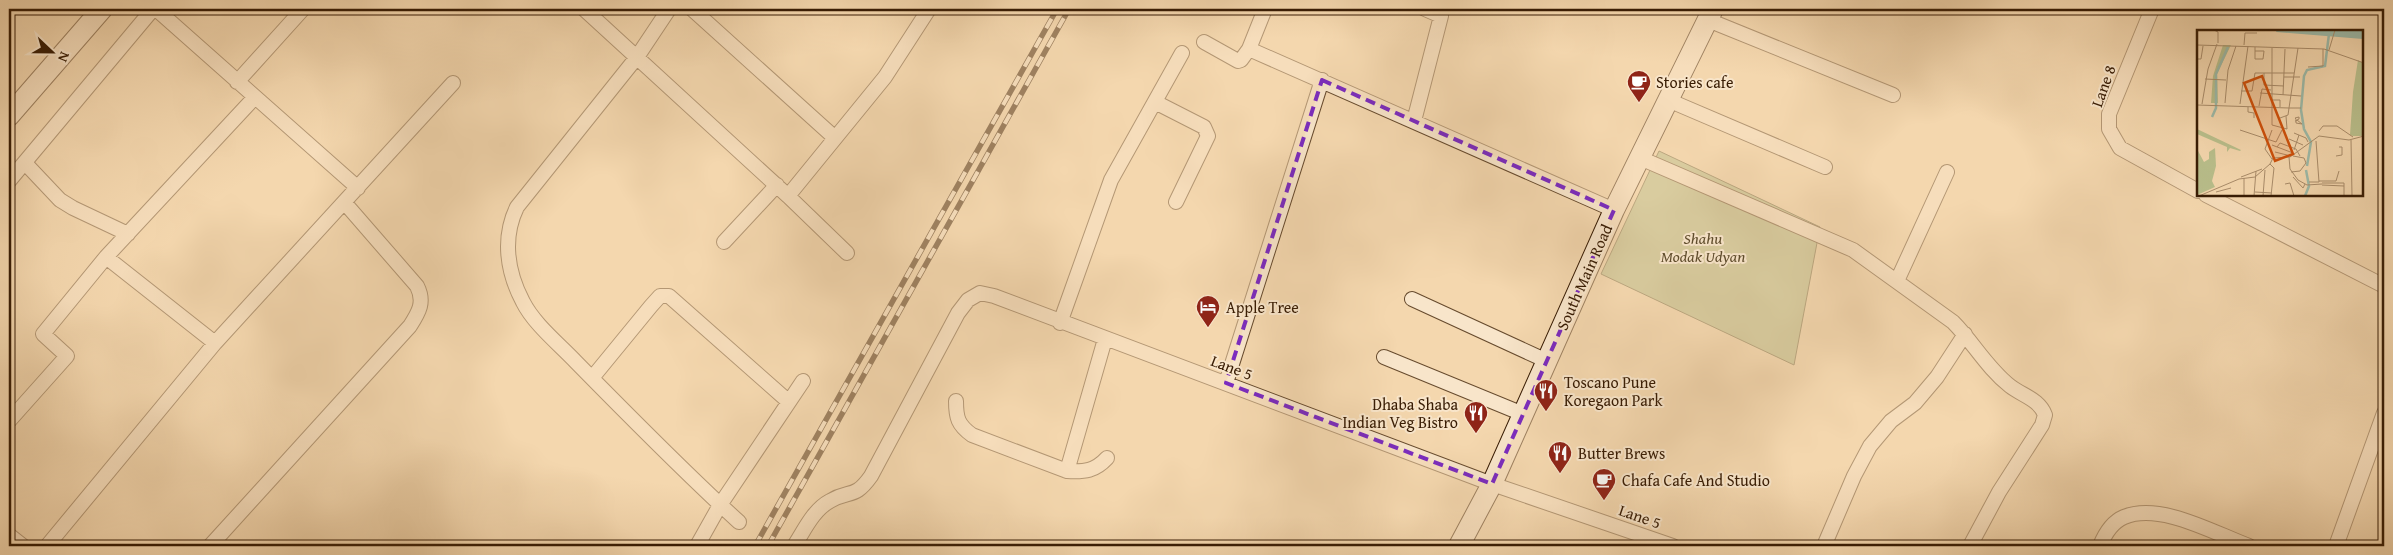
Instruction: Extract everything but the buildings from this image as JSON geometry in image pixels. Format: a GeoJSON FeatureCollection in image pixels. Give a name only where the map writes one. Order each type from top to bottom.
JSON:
{"type":"FeatureCollection","features":[{"type":"Feature","properties":{"kind":"main road"},"geometry":{"type":"LineString","coordinates":[[9,116],[102,9]]}},
{"type":"Feature","properties":{"kind":"main road","name":"South Main Road"},"geometry":{"type":"LineString","coordinates":[[1459,546],[1492,484],[1614,210],[1710,14]]}},
{"type":"Feature","properties":{"kind":"street"},"geometry":{"type":"LineString","coordinates":[[9,181],[154,9],[358,188]]}},
{"type":"Feature","properties":{"kind":"street"},"geometry":{"type":"LineString","coordinates":[[237,82],[303,9]]}},
{"type":"Feature","properties":{"kind":"street"},"geometry":{"type":"LineString","coordinates":[[584,9],[777,185],[847,253]]}},
{"type":"Feature","properties":{"kind":"street"},"geometry":{"type":"LineString","coordinates":[[669,9],[637,57],[517,208],[510,221],[507,242],[510,269],[523,303],[592,378],[739,522]]}},
{"type":"Feature","properties":{"kind":"street"},"geometry":{"type":"LineString","coordinates":[[692,9],[835,138]]}},
{"type":"Feature","properties":{"kind":"street"},"geometry":{"type":"LineString","coordinates":[[788,196],[885,77],[929,9]]}},
{"type":"Feature","properties":{"kind":"street"},"geometry":{"type":"LineString","coordinates":[[1204,42],[1238,60],[1244,58],[1265,9]]}},
{"type":"Feature","properties":{"kind":"street"},"geometry":{"type":"LineString","coordinates":[[1414,121],[1441,16],[1425,9]]}},
{"type":"Feature","properties":{"kind":"street","name":"Lane 8"},"geometry":{"type":"LineString","coordinates":[[2152,9],[2109,114],[2109,129],[2120,148],[2197,190]]}},
{"type":"Feature","properties":{"kind":"street"},"geometry":{"type":"LineString","coordinates":[[1710,14],[1893,96]]}},
{"type":"Feature","properties":{"kind":"street"},"geometry":{"type":"LineString","coordinates":[[1249,49],[1614,210]]}},
{"type":"Feature","properties":{"kind":"street"},"geometry":{"type":"LineString","coordinates":[[1060,322],[1111,180],[1182,53]]}},
{"type":"Feature","properties":{"kind":"street"},"geometry":{"type":"LineString","coordinates":[[1226,383],[1322,80]]}},
{"type":"Feature","properties":{"kind":"street"},"geometry":{"type":"LineString","coordinates":[[47,546],[215,344],[453,83]]}},
{"type":"Feature","properties":{"kind":"street"},"geometry":{"type":"LineString","coordinates":[[9,421],[67,356],[43,334],[106,257],[255,97]]}},
{"type":"Feature","properties":{"kind":"street"},"geometry":{"type":"LineString","coordinates":[[1668,100],[1825,167]]}},
{"type":"Feature","properties":{"kind":"street"},"geometry":{"type":"LineString","coordinates":[[1155,102],[1204,127],[1208,136],[1176,202]]}},
{"type":"Feature","properties":{"kind":"street"},"geometry":{"type":"LineString","coordinates":[[1640,158],[1853,250],[1953,322],[1965,334],[1976,350],[2010,385],[2039,404],[2045,415],[2042,425],[1999,492],[1970,546]]}},
{"type":"Feature","properties":{"kind":"street"},"geometry":{"type":"LineString","coordinates":[[24,163],[60,200],[128,234]]}},
{"type":"Feature","properties":{"kind":"street"},"geometry":{"type":"LineString","coordinates":[[1897,281],[1947,172]]}},
{"type":"Feature","properties":{"kind":"street"},"geometry":{"type":"LineString","coordinates":[[724,242],[777,185]]}},
{"type":"Feature","properties":{"kind":"street"},"geometry":{"type":"LineString","coordinates":[[2208,196],[2384,286]]}},
{"type":"Feature","properties":{"kind":"street"},"geometry":{"type":"LineString","coordinates":[[210,546],[410,326],[420,312],[422,297],[417,286],[344,202]]}},
{"type":"Feature","properties":{"kind":"street"},"geometry":{"type":"LineString","coordinates":[[106,257],[215,344]]}},
{"type":"Feature","properties":{"kind":"street","name":"Lane 5"},"geometry":{"type":"LineString","coordinates":[[794,546],[812,518],[829,501],[854,494],[862,489],[871,476],[958,313],[968,300],[980,294],[994,296],[1650,542],[1673,546]]}},
{"type":"Feature","properties":{"kind":"street"},"geometry":{"type":"LineString","coordinates":[[592,378],[660,296],[669,296],[789,402]]}},
{"type":"Feature","properties":{"kind":"street"},"geometry":{"type":"LineString","coordinates":[[1412,298],[1547,361]]}},
{"type":"Feature","properties":{"kind":"street"},"geometry":{"type":"LineString","coordinates":[[1824,546],[1854,476],[1870,446],[1892,421],[1915,403],[1937,377],[1965,334]]}},
{"type":"Feature","properties":{"kind":"street"},"geometry":{"type":"LineString","coordinates":[[1067,471],[1105,339]]}},
{"type":"Feature","properties":{"kind":"street"},"geometry":{"type":"LineString","coordinates":[[1384,357],[1523,414]]}},
{"type":"Feature","properties":{"kind":"street"},"geometry":{"type":"LineString","coordinates":[[697,546],[720,505],[804,380]]}},
{"type":"Feature","properties":{"kind":"street"},"geometry":{"type":"LineString","coordinates":[[956,401],[956,418],[962,428],[972,435],[1067,471],[1085,472],[1098,468],[1107,458]]}},
{"type":"Feature","properties":{"kind":"street"},"geometry":{"type":"LineString","coordinates":[[2336,546],[2384,413]]}},
{"type":"Feature","properties":{"kind":"street"},"geometry":{"type":"LineString","coordinates":[[2100,546],[2106,533],[2122,517],[2144,513],[2167,515],[2249,546]]}},
{"type":"Feature","properties":{"kind":"street"},"geometry":{"type":"LineString","coordinates":[[9,536],[23,546]]}},
{"type":"Feature","properties":{"kind":"highlighted area"},"geometry":{"type":"Polygon","coordinates":[[[1322,80],[1614,210],[1492,484],[1226,383],[1322,80]]]}},
{"type":"Feature","properties":{"kind":"green space","name":"Shahu Modak Udyan"},"geometry":{"type":"Polygon","coordinates":[[[1659,151],[1820,227],[1794,365],[1601,274],[1659,151]]]}},
{"type":"Feature","properties":{"kind":"railway"},"geometry":{"type":"LineString","coordinates":[[755,546],[1057,9]]}},
{"type":"Feature","properties":{"kind":"railway"},"geometry":{"type":"LineString","coordinates":[[768,546],[1069,9]]}},
{"type":"Feature","properties":{"kind":"place","name":"Stories cafe"},"geometry":{"type":"Point","coordinates":[1639,103]}},
{"type":"Feature","properties":{"kind":"place","name":"Apple Tree"},"geometry":{"type":"Point","coordinates":[1208,328]}},
{"type":"Feature","properties":{"kind":"place","name":"Toscano Pune Koregaon Park"},"geometry":{"type":"Point","coordinates":[1546,412]}},
{"type":"Feature","properties":{"kind":"place","name":"Dhaba Shaba Indian Veg Bistro"},"geometry":{"type":"Point","coordinates":[1476,434]}},
{"type":"Feature","properties":{"kind":"place","name":"Butter Brews"},"geometry":{"type":"Point","coordinates":[1560,474]}},
{"type":"Feature","properties":{"kind":"place","name":"Chafa Cafe And Studio"},"geometry":{"type":"Point","coordinates":[1604,501]}}]}
